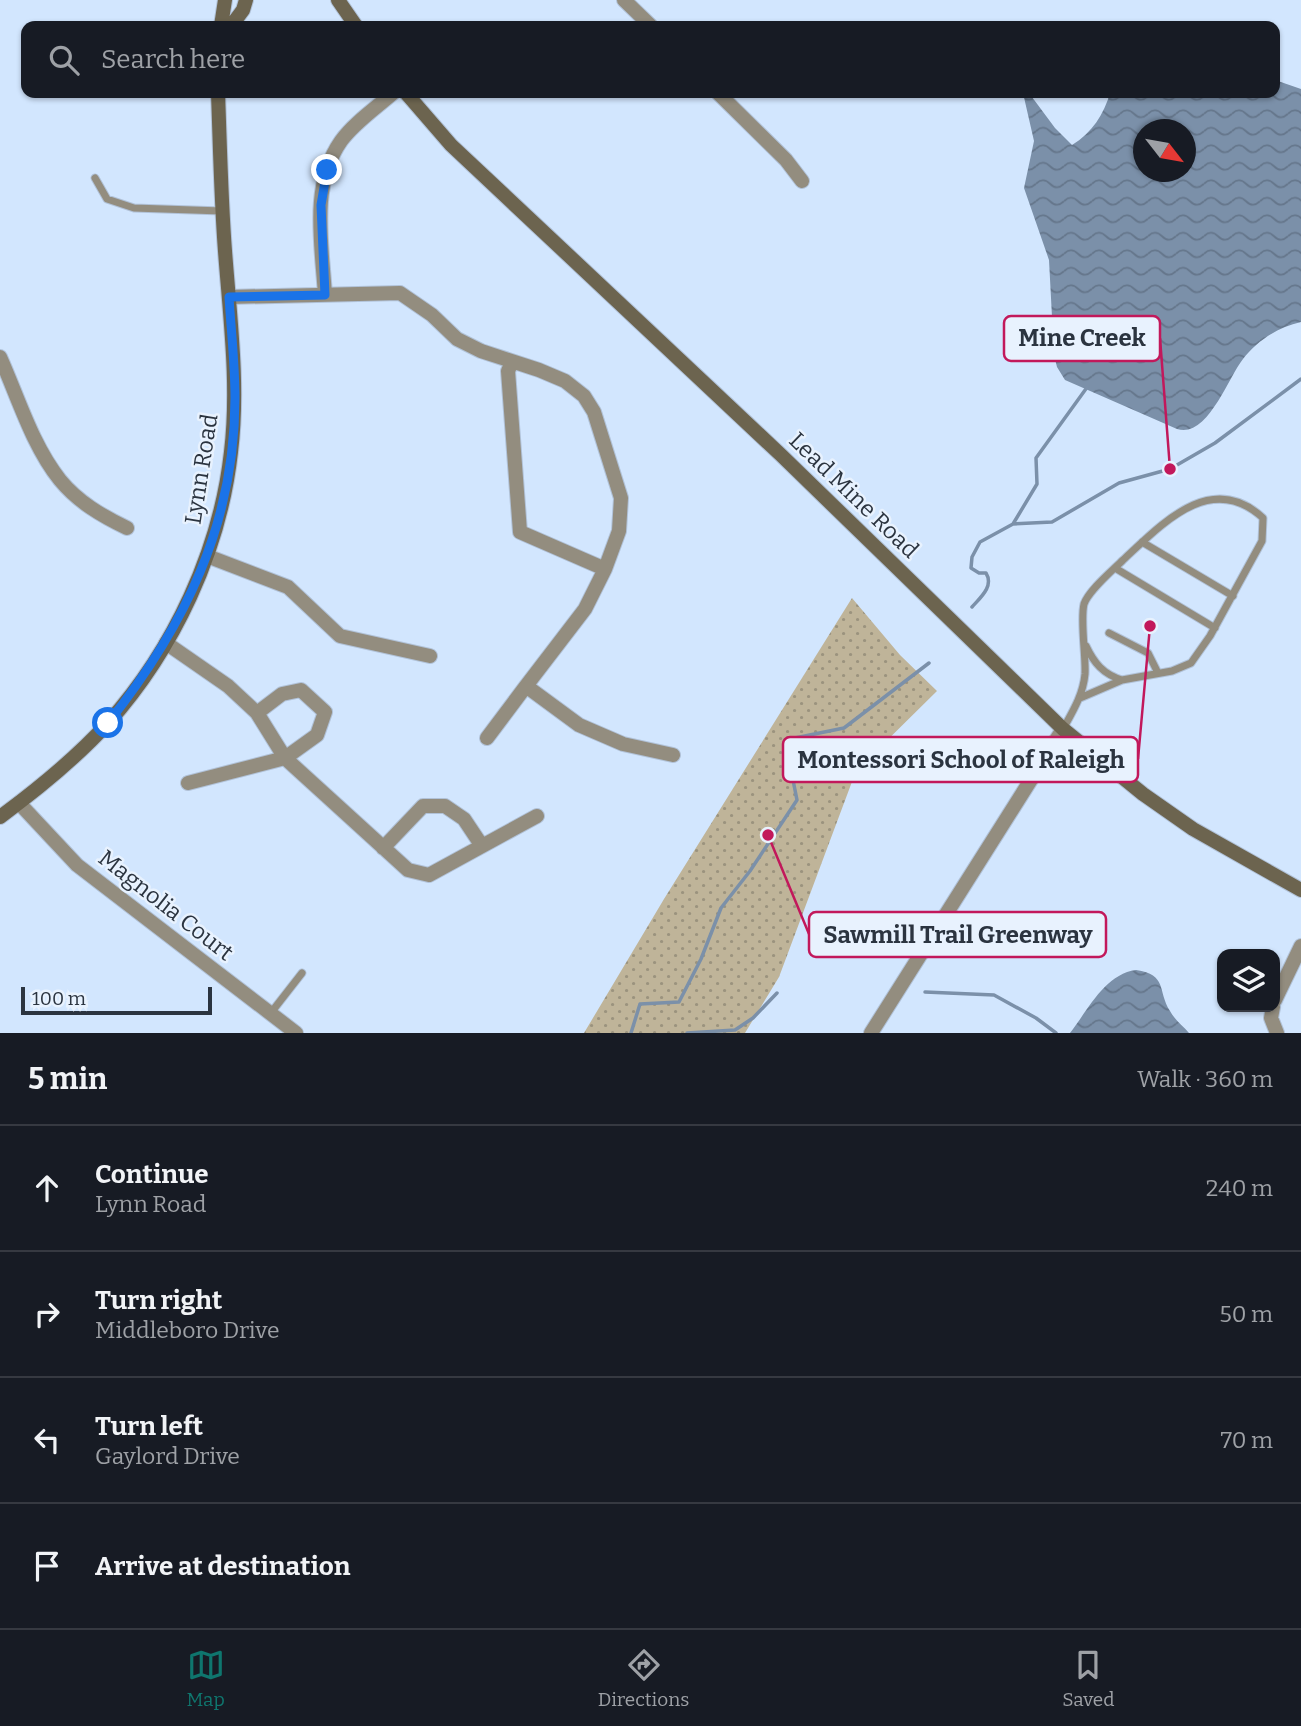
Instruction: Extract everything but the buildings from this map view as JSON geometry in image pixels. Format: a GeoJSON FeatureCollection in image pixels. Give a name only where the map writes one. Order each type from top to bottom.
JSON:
{"type":"FeatureCollection","features":[{"type":"Feature","properties":{"kind":"main road"},"geometry":{"type":"LineString","coordinates":[[222,21],[225,0]]}},
{"type":"Feature","properties":{"kind":"main road"},"geometry":{"type":"LineString","coordinates":[[235,21],[246,0]]}},
{"type":"Feature","properties":{"kind":"main road"},"geometry":{"type":"LineString","coordinates":[[338,0],[353,21]]}},
{"type":"Feature","properties":{"kind":"main road","name":"Lynn Road"},"geometry":{"type":"LineString","coordinates":[[0,817],[70,760],[108,723],[166,643],[207,556],[223,503],[232,452],[235,399],[218,98]]}},
{"type":"Feature","properties":{"kind":"main road","name":"Lead Mine Road"},"geometry":{"type":"LineString","coordinates":[[410,98],[451,145],[781,455],[1063,729],[1143,794],[1193,829],[1301,890]]}},
{"type":"Feature","properties":{"kind":"street"},"geometry":{"type":"LineString","coordinates":[[624,0],[646,21]]}},
{"type":"Feature","properties":{"kind":"street"},"geometry":{"type":"LineString","coordinates":[[325,295],[321,205],[327,170],[343,139],[388,98]]}},
{"type":"Feature","properties":{"kind":"street"},"geometry":{"type":"LineString","coordinates":[[723,98],[786,160],[802,181]]}},
{"type":"Feature","properties":{"kind":"street"},"geometry":{"type":"LineString","coordinates":[[229,297],[401,293],[432,314],[457,339],[565,381],[584,396],[594,412],[621,498],[619,531],[605,569],[585,609],[487,738]]}},
{"type":"Feature","properties":{"kind":"street"},"geometry":{"type":"LineString","coordinates":[[0,357],[42,450],[61,480],[88,506],[127,528]]}},
{"type":"Feature","properties":{"kind":"street"},"geometry":{"type":"LineString","coordinates":[[512,362],[509,371],[520,532],[605,569]]}},
{"type":"Feature","properties":{"kind":"street"},"geometry":{"type":"LineString","coordinates":[[207,556],[288,587],[340,636],[430,656]]}},
{"type":"Feature","properties":{"kind":"street"},"geometry":{"type":"LineString","coordinates":[[166,643],[228,687],[257,713],[285,758],[408,870],[429,875],[537,817]]}},
{"type":"Feature","properties":{"kind":"street"},"geometry":{"type":"LineString","coordinates":[[526,686],[579,725],[623,744],[673,755]]}},
{"type":"Feature","properties":{"kind":"street"},"geometry":{"type":"LineString","coordinates":[[188,783],[285,758],[317,735],[325,712],[301,690],[282,694],[257,713]]}},
{"type":"Feature","properties":{"kind":"street"},"geometry":{"type":"LineString","coordinates":[[872,1033],[1063,729]]}},
{"type":"Feature","properties":{"kind":"street","name":"Magnolia Court"},"geometry":{"type":"LineString","coordinates":[[19,803],[77,865],[296,1033]]}},
{"type":"Feature","properties":{"kind":"street"},"geometry":{"type":"LineString","coordinates":[[383,848],[422,806],[445,806],[464,819],[482,846]]}},
{"type":"Feature","properties":{"kind":"street"},"geometry":{"type":"LineString","coordinates":[[1280,990],[1301,946]]}},
{"type":"Feature","properties":{"kind":"street"},"geometry":{"type":"LineString","coordinates":[[1272,1012],[1271,1017],[1278,1033]]}},
{"type":"Feature","properties":{"kind":"lane"},"geometry":{"type":"LineString","coordinates":[[95,178],[107,199],[134,208],[223,211]]}},
{"type":"Feature","properties":{"kind":"lane"},"geometry":{"type":"LineString","coordinates":[[1063,729],[1080,698],[1085,675],[1084,604],[1100,583],[1142,542],[1179,512],[1207,499],[1228,498],[1249,505],[1263,518],[1262,541],[1215,628],[1191,663],[1172,671],[1122,680],[1080,698]]}},
{"type":"Feature","properties":{"kind":"lane"},"geometry":{"type":"LineString","coordinates":[[1142,542],[1233,596]]}},
{"type":"Feature","properties":{"kind":"lane"},"geometry":{"type":"LineString","coordinates":[[1115,568],[1215,628]]}},
{"type":"Feature","properties":{"kind":"lane"},"geometry":{"type":"LineString","coordinates":[[1109,633],[1148,653],[1158,673]]}},
{"type":"Feature","properties":{"kind":"lane"},"geometry":{"type":"LineString","coordinates":[[1084,642],[1092,659],[1107,675],[1122,680]]}},
{"type":"Feature","properties":{"kind":"lane"},"geometry":{"type":"LineString","coordinates":[[271,1014],[302,973]]}},
{"type":"Feature","properties":{"kind":"shaded area"},"geometry":{"type":"Polygon","coordinates":[[[852,598],[900,655],[937,691],[856,771],[779,977],[745,1033],[584,1033],[664,899],[852,598]]]}},
{"type":"Feature","properties":{"kind":"water"},"geometry":{"type":"Polygon","coordinates":[[[1280,82],[1301,89],[1301,322],[1276,331],[1255,346],[1237,368],[1216,405],[1198,425],[1188,430],[1177,429],[1065,380],[1057,367],[1049,260],[1024,188],[1034,141],[1024,98],[1033,98],[1055,128],[1072,145],[1086,135],[1108,98],[1280,98],[1280,82]]]}},
{"type":"Feature","properties":{"kind":"water"},"geometry":{"type":"Polygon","coordinates":[[[1136,970],[1146,972],[1157,980],[1172,1014],[1189,1033],[1070,1033],[1106,986],[1115,978],[1136,970]]]}},
{"type":"Feature","properties":{"kind":"waterway"},"geometry":{"type":"LineString","coordinates":[[972,607],[985,591],[988,582],[986,573],[979,573],[971,568],[972,557],[980,542],[1013,524],[1052,522],[1119,483],[1170,469],[1215,443],[1301,379]]}},
{"type":"Feature","properties":{"kind":"waterway"},"geometry":{"type":"LineString","coordinates":[[1013,524],[1037,484],[1036,458],[1088,386]]}},
{"type":"Feature","properties":{"kind":"waterway"},"geometry":{"type":"LineString","coordinates":[[631,1033],[640,1004],[679,1002],[701,959],[721,908],[750,871],[797,800],[785,740],[844,728],[929,663]]}},
{"type":"Feature","properties":{"kind":"waterway"},"geometry":{"type":"LineString","coordinates":[[925,992],[994,995],[1036,1018],[1056,1033]]}},
{"type":"Feature","properties":{"kind":"waterway"},"geometry":{"type":"LineString","coordinates":[[687,1033],[735,1030],[753,1018],[777,993]]}},
{"type":"Feature","properties":{"kind":"place","name":"Mine Creek"},"geometry":{"type":"Point","coordinates":[1170,469]}},
{"type":"Feature","properties":{"kind":"place","name":"Montessori School of Raleigh"},"geometry":{"type":"Point","coordinates":[1150,626]}},
{"type":"Feature","properties":{"kind":"place","name":"Sawmill Trail Greenway"},"geometry":{"type":"Point","coordinates":[768,835]}},
{"type":"Feature","properties":{"kind":"route"},"geometry":{"type":"LineString","coordinates":[[108,723],[166,643],[207,556],[223,503],[232,452],[235,399],[229,297],[325,295],[321,205],[327,170]]}}]}
